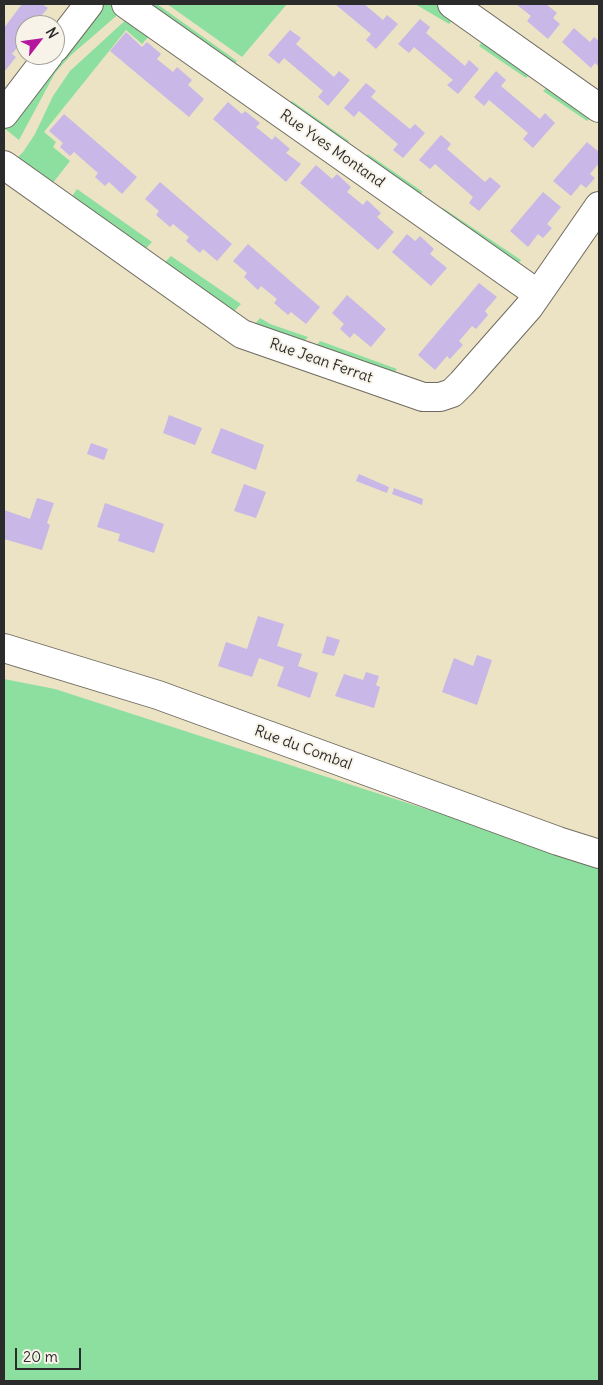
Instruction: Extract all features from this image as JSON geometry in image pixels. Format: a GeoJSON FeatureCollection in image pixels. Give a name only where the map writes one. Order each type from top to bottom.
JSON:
{"type":"FeatureCollection","features":[{"type":"Feature","properties":{"kind":"street"},"geometry":{"type":"LineString","coordinates":[[65,35],[89,4]]}},
{"type":"Feature","properties":{"kind":"street","name":"Rue Yves Montand"},"geometry":{"type":"LineString","coordinates":[[126,4],[538,294]]}},
{"type":"Feature","properties":{"kind":"street"},"geometry":{"type":"LineString","coordinates":[[452,4],[599,108]]}},
{"type":"Feature","properties":{"kind":"street"},"geometry":{"type":"LineString","coordinates":[[4,114],[41,65]]}},
{"type":"Feature","properties":{"kind":"street","name":"Rue Jean Ferrat"},"geometry":{"type":"LineString","coordinates":[[4,165],[242,334],[423,397],[440,397],[452,393],[529,307],[599,206]]}},
{"type":"Feature","properties":{"kind":"street","name":"Rue du Combal"},"geometry":{"type":"LineString","coordinates":[[4,648],[158,695],[558,841],[599,854]]}},
{"type":"Feature","properties":{"kind":"green space"},"geometry":{"type":"Polygon","coordinates":[[[102,4],[114,4],[122,11],[65,62],[65,50],[102,4]]]}},
{"type":"Feature","properties":{"kind":"green space"},"geometry":{"type":"Polygon","coordinates":[[[138,4],[157,4],[237,61],[230,69],[138,4]]]}},
{"type":"Feature","properties":{"kind":"green space"},"geometry":{"type":"Polygon","coordinates":[[[167,4],[287,4],[242,57],[167,4]]]}},
{"type":"Feature","properties":{"kind":"green space"},"geometry":{"type":"Polygon","coordinates":[[[415,4],[436,4],[456,16],[449,24],[415,4]]]}},
{"type":"Feature","properties":{"kind":"green space"},"geometry":{"type":"Polygon","coordinates":[[[130,16],[131,25],[149,36],[142,44],[126,30],[44,132],[56,142],[53,147],[70,161],[49,188],[12,163],[23,152],[35,134],[53,96],[70,71],[130,16]]]}},
{"type":"Feature","properties":{"kind":"green space"},"geometry":{"type":"Polygon","coordinates":[[[485,38],[533,70],[526,78],[479,46],[485,38]]]}},
{"type":"Feature","properties":{"kind":"green space"},"geometry":{"type":"Polygon","coordinates":[[[53,65],[62,65],[55,73],[19,140],[4,128],[4,125],[53,65]]]}},
{"type":"Feature","properties":{"kind":"green space"},"geometry":{"type":"Polygon","coordinates":[[[550,84],[574,100],[575,109],[589,119],[587,121],[543,91],[550,84]]]}},
{"type":"Feature","properties":{"kind":"green space"},"geometry":{"type":"Polygon","coordinates":[[[292,101],[349,141],[342,148],[285,109],[292,101]]]}},
{"type":"Feature","properties":{"kind":"green space"},"geometry":{"type":"Polygon","coordinates":[[[368,154],[423,192],[413,199],[361,162],[368,154]]]}},
{"type":"Feature","properties":{"kind":"green space"},"geometry":{"type":"Polygon","coordinates":[[[77,189],[152,242],[140,255],[71,198],[77,189]]]}},
{"type":"Feature","properties":{"kind":"green space"},"geometry":{"type":"Polygon","coordinates":[[[443,208],[521,260],[514,270],[437,215],[443,208]]]}},
{"type":"Feature","properties":{"kind":"green space"},"geometry":{"type":"Polygon","coordinates":[[[171,256],[241,304],[228,318],[160,267],[171,256]]]}},
{"type":"Feature","properties":{"kind":"green space"},"geometry":{"type":"Polygon","coordinates":[[[260,318],[270,324],[308,337],[299,347],[251,329],[260,318]]]}},
{"type":"Feature","properties":{"kind":"green space"},"geometry":{"type":"Polygon","coordinates":[[[320,341],[397,369],[394,373],[312,351],[320,341]]]}},
{"type":"Feature","properties":{"kind":"green space"},"geometry":{"type":"Polygon","coordinates":[[[4,679],[55,689],[599,865],[599,1381],[4,1381],[4,679]]]}},
{"type":"Feature","properties":{"kind":"building"},"geometry":{"type":"Polygon","coordinates":[[[22,4],[42,4],[48,8],[42,15],[15,15],[15,50],[12,54],[15,58],[4,72],[4,28],[22,4]]]}},
{"type":"Feature","properties":{"kind":"building"},"geometry":{"type":"Polygon","coordinates":[[[335,4],[364,4],[383,20],[387,15],[398,24],[376,49],[366,40],[371,34],[335,4]]]}},
{"type":"Feature","properties":{"kind":"building"},"geometry":{"type":"Polygon","coordinates":[[[516,4],[546,4],[557,13],[553,18],[560,24],[548,39],[527,21],[531,16],[516,4]]]}},
{"type":"Feature","properties":{"kind":"building"},"geometry":{"type":"Polygon","coordinates":[[[420,19],[430,27],[426,33],[465,66],[469,60],[479,69],[458,94],[447,85],[453,80],[414,47],[409,53],[398,44],[420,19]]]}},
{"type":"Feature","properties":{"kind":"building"},"geometry":{"type":"Polygon","coordinates":[[[574,28],[590,42],[594,37],[599,41],[599,67],[595,63],[591,68],[562,42],[574,28]]]}},
{"type":"Feature","properties":{"kind":"building"},"geometry":{"type":"Polygon","coordinates":[[[290,30],[301,38],[296,44],[334,77],[339,71],[350,80],[328,106],[318,97],[323,91],[284,58],[279,64],[268,55],[290,30]]]}},
{"type":"Feature","properties":{"kind":"building"},"geometry":{"type":"Polygon","coordinates":[[[126,32],[142,47],[147,42],[161,54],[157,59],[173,72],[177,67],[192,80],[188,85],[204,99],[189,117],[110,51],[126,32]]]}},
{"type":"Feature","properties":{"kind":"building"},"geometry":{"type":"Polygon","coordinates":[[[496,71],[506,80],[501,86],[540,119],[545,113],[555,123],[533,148],[523,139],[528,133],[489,100],[484,106],[474,97],[496,71]]]}},
{"type":"Feature","properties":{"kind":"building"},"geometry":{"type":"Polygon","coordinates":[[[366,83],[376,91],[371,97],[410,129],[415,124],[425,133],[403,158],[393,150],[398,144],[359,111],[354,117],[344,108],[366,83]]]}},
{"type":"Feature","properties":{"kind":"building"},"geometry":{"type":"Polygon","coordinates":[[[228,102],[242,114],[245,111],[260,123],[256,127],[272,140],[275,136],[290,149],[286,153],[301,164],[286,182],[213,119],[228,102]]]}},
{"type":"Feature","properties":{"kind":"building"},"geometry":{"type":"Polygon","coordinates":[[[64,114],[137,177],[122,194],[109,182],[105,186],[95,177],[98,173],[74,152],[70,156],[60,147],[63,143],[49,131],[64,114]]]}},
{"type":"Feature","properties":{"kind":"building"},"geometry":{"type":"Polygon","coordinates":[[[441,135],[451,144],[447,149],[485,182],[490,177],[501,186],[479,211],[469,203],[473,197],[435,164],[430,169],[419,160],[441,135]]]}},
{"type":"Feature","properties":{"kind":"building"},"geometry":{"type":"Polygon","coordinates":[[[587,142],[599,152],[599,163],[590,174],[595,178],[586,188],[581,184],[571,196],[553,181],[587,142]]]}},
{"type":"Feature","properties":{"kind":"building"},"geometry":{"type":"Polygon","coordinates":[[[316,165],[332,179],[337,174],[351,187],[347,192],[363,205],[367,200],[381,213],[377,217],[394,232],[378,250],[300,183],[316,165]]]}},
{"type":"Feature","properties":{"kind":"building"},"geometry":{"type":"Polygon","coordinates":[[[160,182],[232,244],[217,261],[203,249],[200,253],[186,241],[189,237],[173,224],[170,227],[156,215],[159,211],[145,199],[160,182]]]}},
{"type":"Feature","properties":{"kind":"building"},"geometry":{"type":"Polygon","coordinates":[[[543,192],[561,207],[547,224],[552,228],[543,238],[538,234],[528,247],[510,231],[543,192]]]}},
{"type":"Feature","properties":{"kind":"building"},"geometry":{"type":"Polygon","coordinates":[[[407,234],[415,241],[420,236],[434,249],[430,254],[447,268],[431,286],[392,252],[407,234]]]}},
{"type":"Feature","properties":{"kind":"building"},"geometry":{"type":"Polygon","coordinates":[[[248,244],[320,307],[306,324],[291,312],[288,315],[274,303],[277,299],[261,286],[258,290],[244,277],[247,273],[233,261],[248,244]]]}},
{"type":"Feature","properties":{"kind":"building"},"geometry":{"type":"Polygon","coordinates":[[[479,283],[497,297],[485,311],[488,315],[476,329],[472,326],[459,341],[463,345],[450,359],[447,356],[435,370],[418,355],[479,283]]]}},
{"type":"Feature","properties":{"kind":"building"},"geometry":{"type":"Polygon","coordinates":[[[347,295],[386,329],[371,347],[354,333],[350,338],[340,329],[344,324],[332,313],[347,295]]]}},
{"type":"Feature","properties":{"kind":"building"},"geometry":{"type":"Polygon","coordinates":[[[169,415],[202,428],[195,445],[163,433],[169,415]]]}},
{"type":"Feature","properties":{"kind":"building"},"geometry":{"type":"Polygon","coordinates":[[[221,428],[264,445],[256,470],[211,453],[221,428]]]}},
{"type":"Feature","properties":{"kind":"building"},"geometry":{"type":"Polygon","coordinates":[[[91,443],[108,449],[104,460],[87,454],[91,443]]]}},
{"type":"Feature","properties":{"kind":"building"},"geometry":{"type":"Polygon","coordinates":[[[359,474],[389,487],[387,493],[356,481],[359,474]]]}},
{"type":"Feature","properties":{"kind":"building"},"geometry":{"type":"Polygon","coordinates":[[[244,484],[266,492],[256,518],[234,511],[244,484]]]}},
{"type":"Feature","properties":{"kind":"building"},"geometry":{"type":"Polygon","coordinates":[[[394,488],[423,499],[422,505],[392,494],[394,488]]]}},
{"type":"Feature","properties":{"kind":"building"},"geometry":{"type":"Polygon","coordinates":[[[37,498],[54,503],[47,523],[50,525],[42,550],[4,539],[4,510],[30,519],[37,498]]]}},
{"type":"Feature","properties":{"kind":"building"},"geometry":{"type":"Polygon","coordinates":[[[105,503],[164,524],[154,553],[118,541],[120,534],[97,527],[105,503]]]}},
{"type":"Feature","properties":{"kind":"building"},"geometry":{"type":"Polygon","coordinates":[[[258,616],[284,624],[277,646],[302,654],[298,666],[318,673],[310,698],[277,686],[284,667],[259,658],[252,677],[218,666],[226,642],[247,649],[258,616]]]}},
{"type":"Feature","properties":{"kind":"building"},"geometry":{"type":"Polygon","coordinates":[[[327,636],[340,640],[334,656],[322,653],[327,636]]]}},
{"type":"Feature","properties":{"kind":"building"},"geometry":{"type":"Polygon","coordinates":[[[477,655],[492,660],[477,705],[442,692],[454,658],[473,666],[477,655]]]}},
{"type":"Feature","properties":{"kind":"building"},"geometry":{"type":"Polygon","coordinates":[[[366,672],[379,676],[376,685],[380,687],[374,708],[335,696],[344,674],[363,680],[366,672]]]}}]}
